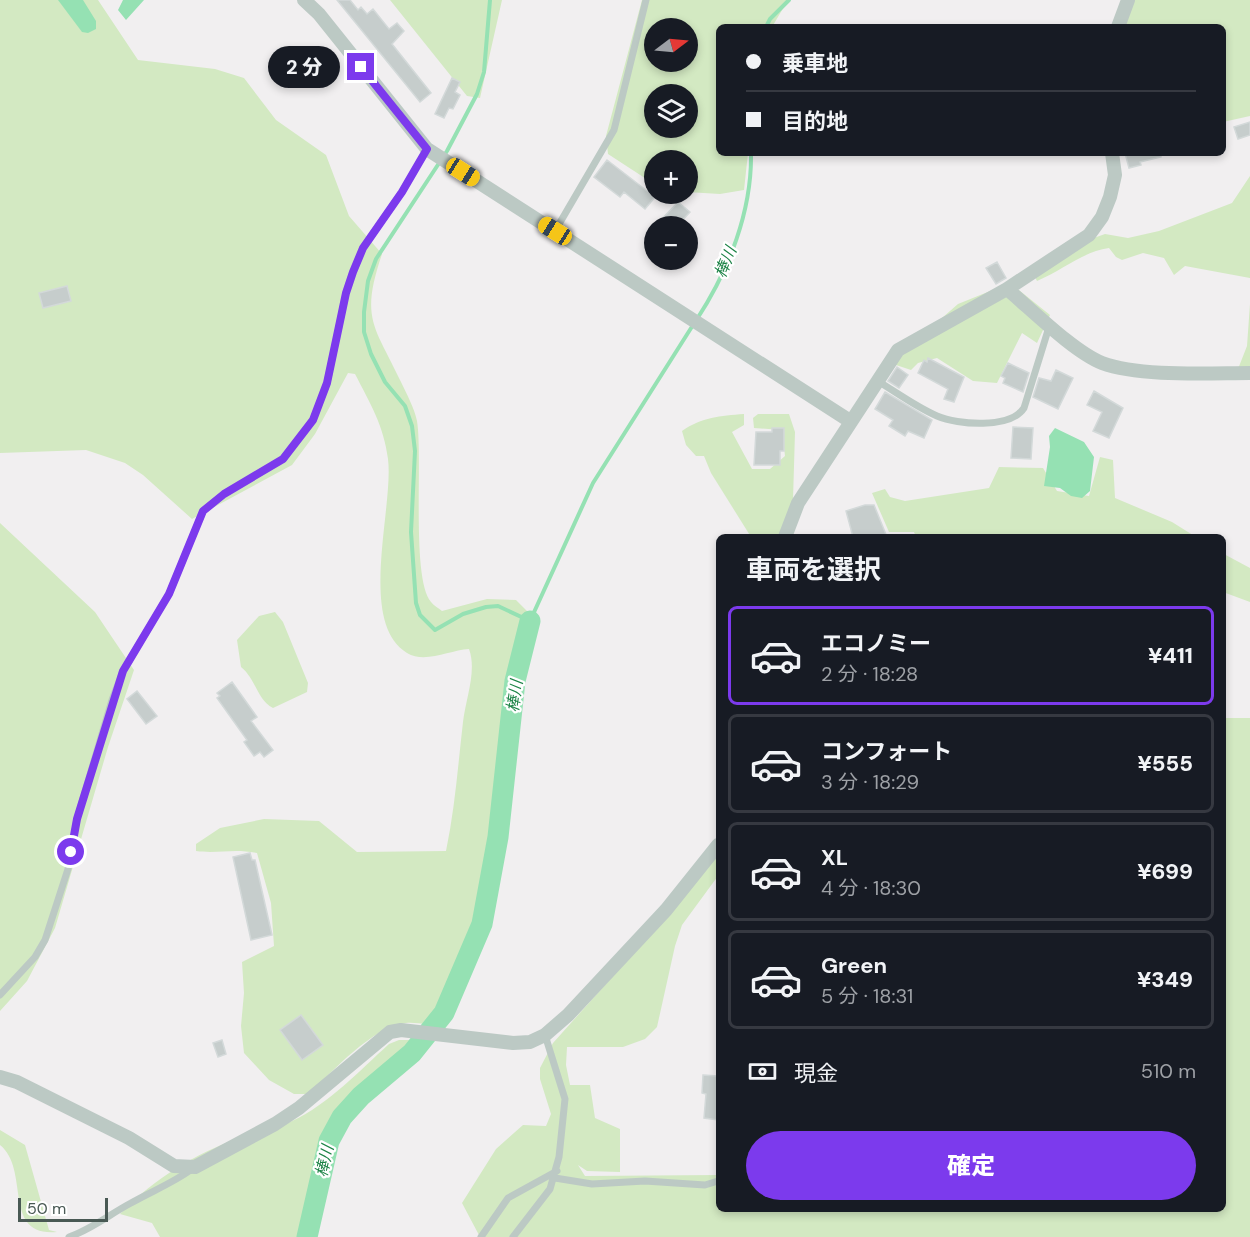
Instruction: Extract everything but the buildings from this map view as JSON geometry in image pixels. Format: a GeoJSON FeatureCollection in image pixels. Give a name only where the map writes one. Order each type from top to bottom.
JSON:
{"type":"FeatureCollection","features":[{"type":"Feature","properties":{"kind":"street"},"geometry":{"type":"LineString","coordinates":[[304,0],[319,14],[427,149],[850,421]]}},
{"type":"Feature","properties":{"kind":"street"},"geometry":{"type":"LineString","coordinates":[[1119,24],[1128,0]]}},
{"type":"Feature","properties":{"kind":"street"},"geometry":{"type":"LineString","coordinates":[[786,534],[798,503],[876,380],[894,356],[908,344],[1007,289],[1089,235],[1102,217],[1110,197],[1114,175],[1112,156]]}},
{"type":"Feature","properties":{"kind":"street"},"geometry":{"type":"LineString","coordinates":[[1007,289],[1101,363],[1124,369],[1207,374],[1250,372]]}},
{"type":"Feature","properties":{"kind":"street"},"geometry":{"type":"LineString","coordinates":[[0,1077],[17,1082],[129,1138],[174,1166],[195,1167],[275,1124],[299,1108],[390,1032],[401,1030],[513,1043],[530,1042],[545,1035],[568,1015],[666,910],[716,848]]}},
{"type":"Feature","properties":{"kind":"lane"},"geometry":{"type":"LineString","coordinates":[[555,231],[614,130],[645,0]]}},
{"type":"Feature","properties":{"kind":"lane"},"geometry":{"type":"LineString","coordinates":[[0,995],[35,957],[45,940],[68,869],[77,819],[119,681],[169,594],[203,511],[224,494],[283,459],[313,420],[327,383],[346,293],[363,248],[402,192],[427,149]]}},
{"type":"Feature","properties":{"kind":"lane"},"geometry":{"type":"LineString","coordinates":[[876,380],[935,415],[949,420],[1008,421],[1020,415],[1024,408],[1050,325]]}},
{"type":"Feature","properties":{"kind":"lane"},"geometry":{"type":"LineString","coordinates":[[513,1237],[550,1189],[556,1174],[565,1099],[545,1035]]}},
{"type":"Feature","properties":{"kind":"lane"},"geometry":{"type":"LineString","coordinates":[[69,1237],[177,1180],[195,1167]]}},
{"type":"Feature","properties":{"kind":"lane"},"geometry":{"type":"LineString","coordinates":[[481,1237],[508,1198],[556,1174],[592,1184],[645,1181],[705,1185],[716,1182]]}},
{"type":"Feature","properties":{"kind":"shaded area"},"geometry":{"type":"Polygon","coordinates":[[[0,0],[98,0],[138,60],[215,69],[244,78],[276,120],[326,155],[349,216],[382,254],[375,276],[371,308],[377,334],[410,401],[417,421],[419,544],[425,589],[431,602],[442,611],[487,599],[516,600],[528,612],[533,622],[516,713],[506,834],[500,871],[481,941],[464,986],[444,1027],[406,1023],[393,1026],[354,1051],[309,1094],[294,1094],[269,1080],[244,1053],[241,1026],[244,993],[242,962],[274,946],[271,903],[257,853],[196,851],[196,844],[220,828],[264,819],[319,821],[357,852],[446,851],[471,675],[469,649],[438,656],[414,656],[407,653],[392,638],[384,617],[381,591],[388,459],[380,425],[355,374],[348,373],[315,434],[292,465],[192,519],[143,475],[125,463],[86,450],[0,453],[0,0]]]}},
{"type":"Feature","properties":{"kind":"shaded area"},"geometry":{"type":"Polygon","coordinates":[[[58,0],[83,0],[96,21],[96,29],[88,33],[82,32],[58,0]]]}},
{"type":"Feature","properties":{"kind":"shaded area"},"geometry":{"type":"Polygon","coordinates":[[[123,0],[144,0],[126,20],[118,10],[123,0]]]}},
{"type":"Feature","properties":{"kind":"shaded area"},"geometry":{"type":"Polygon","coordinates":[[[390,0],[502,0],[480,98],[467,96],[390,0]]]}},
{"type":"Feature","properties":{"kind":"shaded area"},"geometry":{"type":"Polygon","coordinates":[[[642,0],[788,0],[774,24],[716,24],[716,156],[748,156],[744,190],[720,194],[698,193],[698,150],[644,150],[644,177],[608,154],[606,136],[642,0]]]}},
{"type":"Feature","properties":{"kind":"shaded area"},"geometry":{"type":"Polygon","coordinates":[[[1131,0],[1250,0],[1250,116],[1226,121],[1226,24],[1122,24],[1131,0]]]}},
{"type":"Feature","properties":{"kind":"shaded area"},"geometry":{"type":"Polygon","coordinates":[[[1250,176],[1250,278],[1185,266],[1174,275],[1164,258],[1143,253],[1122,260],[1116,257],[1109,248],[1081,257],[1037,281],[1034,275],[1091,239],[1105,234],[1128,238],[1159,231],[1232,203],[1250,176]]]}},
{"type":"Feature","properties":{"kind":"shaded area"},"geometry":{"type":"Polygon","coordinates":[[[1010,283],[1050,315],[1037,343],[1022,333],[997,383],[973,381],[937,358],[918,363],[911,370],[896,365],[895,359],[958,304],[1010,283]]]}},
{"type":"Feature","properties":{"kind":"shaded area"},"geometry":{"type":"Polygon","coordinates":[[[1250,304],[1250,368],[1238,369],[1247,346],[1250,304]]]}},
{"type":"Feature","properties":{"kind":"shaded area"},"geometry":{"type":"Polygon","coordinates":[[[744,414],[744,425],[732,432],[752,469],[770,469],[785,456],[782,430],[754,428],[753,418],[758,414],[789,414],[795,432],[793,500],[780,534],[749,534],[711,473],[704,456],[696,456],[686,445],[682,431],[704,420],[744,414]]]}},
{"type":"Feature","properties":{"kind":"shaded area"},"geometry":{"type":"Polygon","coordinates":[[[1055,428],[1084,442],[1094,457],[1090,491],[1082,498],[1071,496],[1060,488],[1044,486],[1050,447],[1049,436],[1055,428]]]}},
{"type":"Feature","properties":{"kind":"shaded area"},"geometry":{"type":"Polygon","coordinates":[[[1100,457],[1113,460],[1115,498],[1172,522],[1191,534],[915,534],[914,532],[889,532],[872,493],[885,489],[890,497],[905,501],[989,488],[999,467],[1043,468],[1057,491],[1089,496],[1100,457]]]}},
{"type":"Feature","properties":{"kind":"shaded area"},"geometry":{"type":"Polygon","coordinates":[[[0,523],[95,612],[134,670],[108,747],[55,928],[27,981],[0,1011],[0,523]]]}},
{"type":"Feature","properties":{"kind":"shaded area"},"geometry":{"type":"Polygon","coordinates":[[[1226,555],[1250,568],[1250,602],[1226,593],[1226,555]]]}},
{"type":"Feature","properties":{"kind":"shaded area"},"geometry":{"type":"Polygon","coordinates":[[[275,612],[283,622],[308,683],[307,692],[273,708],[263,700],[250,677],[241,667],[237,640],[259,616],[275,612]]]}},
{"type":"Feature","properties":{"kind":"shaded area"},"geometry":{"type":"Polygon","coordinates":[[[1226,718],[1250,718],[1250,1237],[480,1237],[462,1203],[496,1149],[523,1125],[546,1126],[551,1114],[540,1079],[540,1068],[553,1043],[631,956],[716,851],[716,879],[682,925],[657,1027],[645,1039],[623,1047],[567,1047],[566,1065],[570,1085],[590,1085],[595,1118],[620,1129],[620,1172],[587,1171],[578,1165],[585,1176],[716,1175],[716,1212],[1226,1212],[1226,718]]]}},
{"type":"Feature","properties":{"kind":"shaded area"},"geometry":{"type":"Polygon","coordinates":[[[399,1040],[414,1040],[416,1043],[344,1109],[326,1135],[321,1147],[301,1237],[160,1237],[152,1223],[120,1214],[148,1188],[192,1159],[243,1136],[292,1121],[319,1106],[389,1044],[399,1040]]]}},
{"type":"Feature","properties":{"kind":"shaded area"},"geometry":{"type":"Polygon","coordinates":[[[0,1130],[25,1145],[49,1230],[57,1232],[40,1231],[29,1224],[19,1200],[9,1156],[0,1145],[0,1130]]]}},
{"type":"Feature","properties":{"kind":"waterway"},"geometry":{"type":"LineString","coordinates":[[490,0],[484,72],[477,94],[447,151],[376,259],[368,281],[364,312],[364,332],[371,354],[385,382],[405,406],[412,426],[415,451],[411,532],[416,603],[420,615],[435,630],[463,614],[486,607],[498,606],[530,621],[593,483],[693,325]]}},
{"type":"Feature","properties":{"kind":"waterway","name":"棒川"},"geometry":{"type":"LineString","coordinates":[[768,24],[789,0]]}},
{"type":"Feature","properties":{"kind":"waterway","name":"棒川"},"geometry":{"type":"LineString","coordinates":[[697,319],[719,281],[743,218],[751,156]]}},
{"type":"Feature","properties":{"kind":"waterway","name":"棒川"},"geometry":{"type":"LineString","coordinates":[[307,1237],[329,1141],[342,1117],[361,1096],[412,1053],[444,1013],[482,924],[498,837],[515,681],[530,621]]}},
{"type":"Feature","properties":{"kind":"route"},"geometry":{"type":"LineString","coordinates":[[71,852],[77,819],[112,700],[123,671],[169,594],[186,546],[203,511],[224,494],[283,459],[313,420],[327,383],[346,293],[363,248],[402,192],[427,149],[361,67]]}}]}
